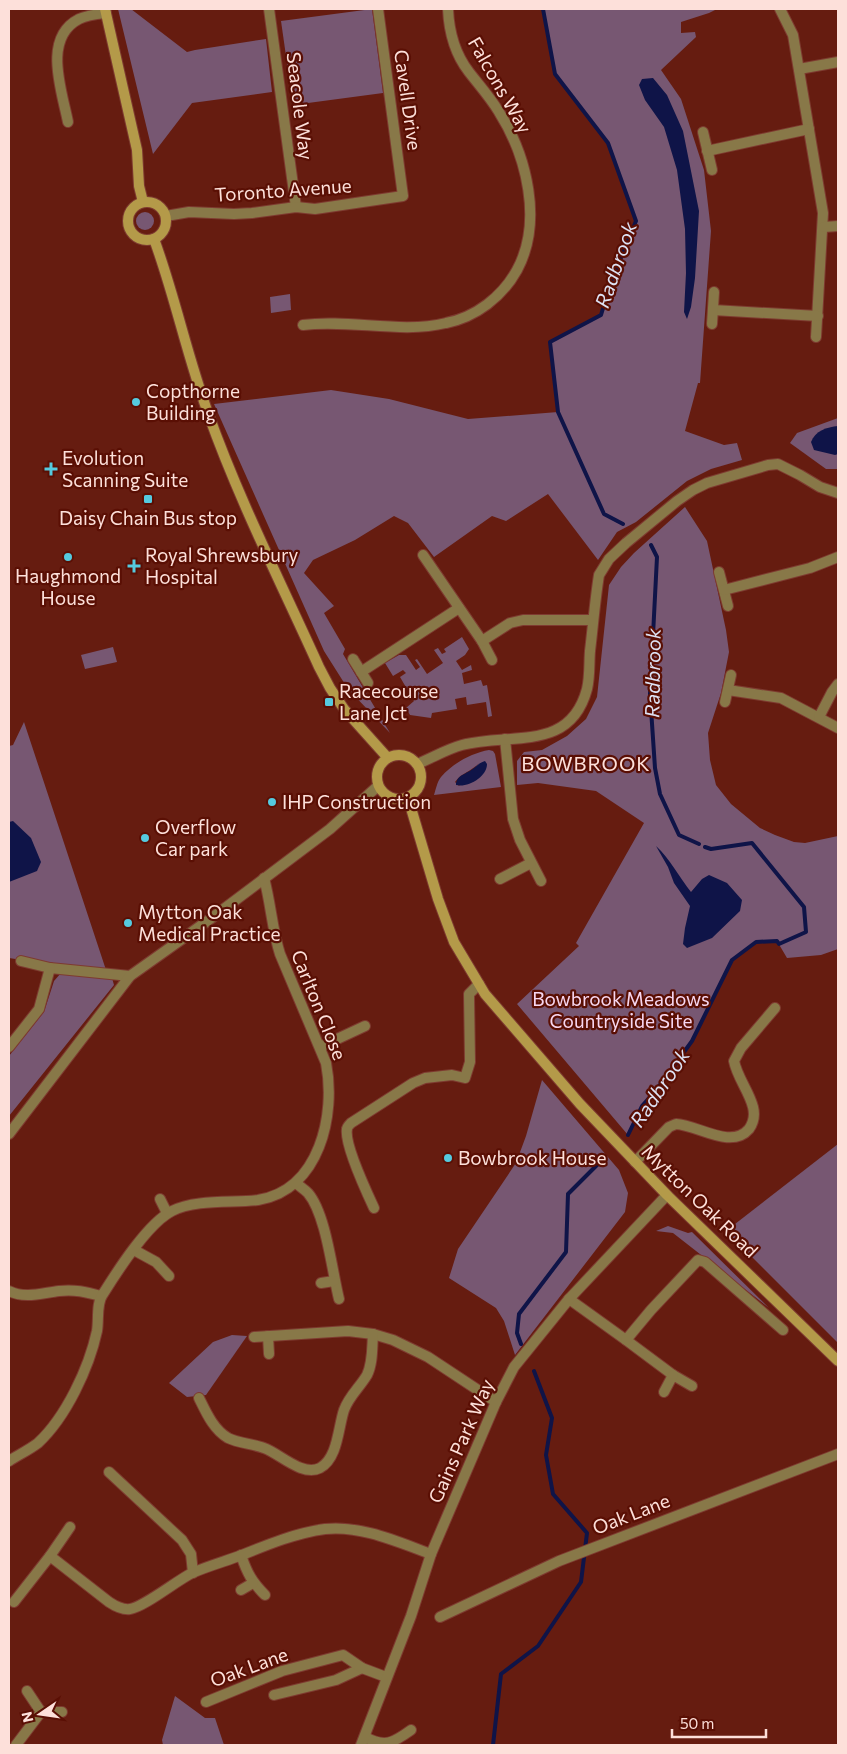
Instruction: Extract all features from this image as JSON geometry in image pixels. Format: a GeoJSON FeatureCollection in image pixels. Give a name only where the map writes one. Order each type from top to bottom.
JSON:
{"type":"FeatureCollection","features":[{"type":"Feature","properties":{"kind":"main road"},"geometry":{"type":"LineString","coordinates":[[105,11],[137,150],[139,186],[143,202]]}},
{"type":"Feature","properties":{"kind":"main road"},"geometry":{"type":"LineString","coordinates":[[143,202],[160,206],[166,216],[166,227],[154,239],[141,240],[135,237],[128,226],[131,211],[143,202]]}},
{"type":"Feature","properties":{"kind":"main road"},"geometry":{"type":"LineString","coordinates":[[154,239],[208,414],[267,552],[330,688],[344,709],[387,757]]}},
{"type":"Feature","properties":{"kind":"main road"},"geometry":{"type":"LineString","coordinates":[[402,755],[410,758],[417,764],[421,778],[420,786],[415,794],[408,798],[394,799],[387,797],[378,786],[377,769],[387,757],[402,755]]}},
{"type":"Feature","properties":{"kind":"main road","name":"Mytton Oak Road"},"geometry":{"type":"LineString","coordinates":[[408,798],[438,899],[454,942],[485,994],[580,1104],[635,1162],[838,1361]]}},
{"type":"Feature","properties":{"kind":"street","name":"Seacole Way"},"geometry":{"type":"LineString","coordinates":[[269,9],[296,207]]}},
{"type":"Feature","properties":{"kind":"street","name":"Cavell Drive"},"geometry":{"type":"LineString","coordinates":[[378,9],[403,196]]}},
{"type":"Feature","properties":{"kind":"street","name":"Falcons Way"},"geometry":{"type":"LineString","coordinates":[[303,326],[313,324],[366,324],[412,328],[449,323],[470,316],[480,310],[502,291],[520,263],[527,246],[531,224],[530,204],[520,159],[512,135],[499,112],[468,71],[455,46],[449,27],[448,9]]}},
{"type":"Feature","properties":{"kind":"street"},"geometry":{"type":"LineString","coordinates":[[780,9],[793,35],[824,213],[816,337]]}},
{"type":"Feature","properties":{"kind":"street"},"geometry":{"type":"LineString","coordinates":[[68,122],[56,63],[57,50],[66,30],[78,20],[105,11]]}},
{"type":"Feature","properties":{"kind":"street"},"geometry":{"type":"LineString","coordinates":[[799,69],[838,62]]}},
{"type":"Feature","properties":{"kind":"street"},"geometry":{"type":"LineString","coordinates":[[707,151],[809,130]]}},
{"type":"Feature","properties":{"kind":"street"},"geometry":{"type":"LineString","coordinates":[[703,132],[712,170]]}},
{"type":"Feature","properties":{"kind":"street","name":"Toronto Avenue"},"geometry":{"type":"LineString","coordinates":[[166,216],[189,212],[217,214],[252,213],[296,207],[315,208],[403,196]]}},
{"type":"Feature","properties":{"kind":"street"},"geometry":{"type":"LineString","coordinates":[[824,228],[838,226]]}},
{"type":"Feature","properties":{"kind":"street"},"geometry":{"type":"LineString","coordinates":[[712,324],[714,292]]}},
{"type":"Feature","properties":{"kind":"street"},"geometry":{"type":"LineString","coordinates":[[714,310],[818,316]]}},
{"type":"Feature","properties":{"kind":"street"},"geometry":{"type":"LineString","coordinates":[[417,764],[462,745],[543,736],[558,731],[570,720],[581,706],[587,688],[599,575],[608,559],[677,500],[707,483],[768,464],[778,464],[820,487],[838,493]]}},
{"type":"Feature","properties":{"kind":"street"},"geometry":{"type":"LineString","coordinates":[[423,555],[482,641],[492,660]]}},
{"type":"Feature","properties":{"kind":"street"},"geometry":{"type":"LineString","coordinates":[[724,590],[810,568],[838,556]]}},
{"type":"Feature","properties":{"kind":"street"},"geometry":{"type":"LineString","coordinates":[[719,572],[728,606]]}},
{"type":"Feature","properties":{"kind":"street"},"geometry":{"type":"LineString","coordinates":[[361,672],[459,608]]}},
{"type":"Feature","properties":{"kind":"street"},"geometry":{"type":"LineString","coordinates":[[482,641],[510,623],[523,620],[593,620]]}},
{"type":"Feature","properties":{"kind":"street"},"geometry":{"type":"LineString","coordinates":[[353,659],[368,683]]}},
{"type":"Feature","properties":{"kind":"street"},"geometry":{"type":"LineString","coordinates":[[725,702],[731,675]]}},
{"type":"Feature","properties":{"kind":"street"},"geometry":{"type":"LineString","coordinates":[[819,717],[838,684]]}},
{"type":"Feature","properties":{"kind":"street"},"geometry":{"type":"LineString","coordinates":[[728,690],[781,698],[838,728]]}},
{"type":"Feature","properties":{"kind":"street"},"geometry":{"type":"LineString","coordinates":[[504,739],[513,819],[520,840],[541,881]]}},
{"type":"Feature","properties":{"kind":"street"},"geometry":{"type":"LineString","coordinates":[[9,1134],[130,976],[330,829],[378,786]]}},
{"type":"Feature","properties":{"kind":"street"},"geometry":{"type":"LineString","coordinates":[[500,879],[531,862]]}},
{"type":"Feature","properties":{"kind":"street","name":"Carlton Close"},"geometry":{"type":"LineString","coordinates":[[9,1461],[36,1444],[50,1430],[64,1411],[89,1359],[97,1330],[101,1296],[148,1232],[167,1214],[186,1206],[260,1199],[285,1190],[296,1183],[315,1156],[321,1142],[328,1112],[328,1073],[320,1047],[280,954],[275,937],[270,899],[264,878]]}},
{"type":"Feature","properties":{"kind":"street"},"geometry":{"type":"LineString","coordinates":[[21,961],[50,968],[130,976]]}},
{"type":"Feature","properties":{"kind":"street"},"geometry":{"type":"LineString","coordinates":[[9,1047],[39,1008],[50,968]]}},
{"type":"Feature","properties":{"kind":"street"},"geometry":{"type":"LineString","coordinates":[[374,1208],[351,1152],[347,1128],[351,1122],[413,1083],[425,1078],[452,1075],[465,1078],[470,1062],[469,994],[479,984]]}},
{"type":"Feature","properties":{"kind":"street"},"geometry":{"type":"LineString","coordinates":[[635,1162],[668,1127],[676,1124],[727,1138],[745,1134],[754,1121],[754,1109],[734,1061],[741,1048],[775,1008]]}},
{"type":"Feature","properties":{"kind":"street"},"geometry":{"type":"LineString","coordinates":[[320,1047],[365,1026]]}},
{"type":"Feature","properties":{"kind":"street"},"geometry":{"type":"LineString","coordinates":[[296,1183],[308,1194],[322,1225],[338,1299]]}},
{"type":"Feature","properties":{"kind":"street","name":"Gains Park Way"},"geometry":{"type":"LineString","coordinates":[[363,1741],[411,1616],[431,1554],[496,1402],[518,1360],[569,1300],[667,1195]]}},
{"type":"Feature","properties":{"kind":"street"},"geometry":{"type":"LineString","coordinates":[[160,1199],[167,1214]]}},
{"type":"Feature","properties":{"kind":"street"},"geometry":{"type":"LineString","coordinates":[[134,1250],[156,1262],[169,1276]]}},
{"type":"Feature","properties":{"kind":"street"},"geometry":{"type":"LineString","coordinates":[[626,1340],[698,1260],[710,1266],[783,1330]]}},
{"type":"Feature","properties":{"kind":"street"},"geometry":{"type":"LineString","coordinates":[[321,1282],[334,1281]]}},
{"type":"Feature","properties":{"kind":"street"},"geometry":{"type":"LineString","coordinates":[[10,1295],[28,1296],[59,1291],[82,1291],[101,1296]]}},
{"type":"Feature","properties":{"kind":"street"},"geometry":{"type":"LineString","coordinates":[[569,1300],[673,1375],[692,1386]]}},
{"type":"Feature","properties":{"kind":"street"},"geometry":{"type":"LineString","coordinates":[[254,1337],[348,1331],[373,1334],[393,1340],[428,1356],[496,1402]]}},
{"type":"Feature","properties":{"kind":"street"},"geometry":{"type":"LineString","coordinates":[[199,1398],[211,1421],[227,1438],[267,1449],[290,1464],[306,1469],[318,1469],[328,1461],[337,1438],[344,1409],[367,1375],[371,1361],[373,1334]]}},
{"type":"Feature","properties":{"kind":"street"},"geometry":{"type":"LineString","coordinates":[[268,1336],[269,1354]]}},
{"type":"Feature","properties":{"kind":"street"},"geometry":{"type":"LineString","coordinates":[[664,1392],[673,1375]]}},
{"type":"Feature","properties":{"kind":"street","name":"Oak Lane"},"geometry":{"type":"LineString","coordinates":[[440,1617],[559,1561],[838,1454]]}},
{"type":"Feature","properties":{"kind":"street"},"geometry":{"type":"LineString","coordinates":[[109,1472],[182,1540],[191,1554],[193,1573]]}},
{"type":"Feature","properties":{"kind":"street"},"geometry":{"type":"LineString","coordinates":[[14,1602],[70,1527]]}},
{"type":"Feature","properties":{"kind":"street"},"geometry":{"type":"LineString","coordinates":[[50,1556],[109,1602],[118,1607],[130,1609],[142,1605],[174,1583],[193,1573],[301,1534],[326,1529],[345,1528],[373,1534],[431,1554]]}},
{"type":"Feature","properties":{"kind":"street"},"geometry":{"type":"LineString","coordinates":[[241,1555],[253,1583],[265,1595]]}},
{"type":"Feature","properties":{"kind":"street"},"geometry":{"type":"LineString","coordinates":[[241,1590],[253,1583]]}},
{"type":"Feature","properties":{"kind":"street","name":"Oak Lane"},"geometry":{"type":"LineString","coordinates":[[206,1702],[282,1671],[343,1655],[362,1668],[386,1677]]}},
{"type":"Feature","properties":{"kind":"street"},"geometry":{"type":"LineString","coordinates":[[274,1695],[336,1680],[362,1668]]}},
{"type":"Feature","properties":{"kind":"street"},"geometry":{"type":"LineString","coordinates":[[27,1691],[41,1712]]}},
{"type":"Feature","properties":{"kind":"street"},"geometry":{"type":"LineString","coordinates":[[41,1712],[62,1712]]}},
{"type":"Feature","properties":{"kind":"street"},"geometry":{"type":"LineString","coordinates":[[16,1745],[41,1712]]}},
{"type":"Feature","properties":{"kind":"street"},"geometry":{"type":"LineString","coordinates":[[363,1741],[384,1744],[392,1742],[411,1730]]}},
{"type":"Feature","properties":{"kind":"green space"},"geometry":{"type":"Polygon","coordinates":[[[118,9],[131,9],[187,52],[266,39],[272,92],[192,103],[153,154],[118,9]]]}},
{"type":"Feature","properties":{"kind":"green space"},"geometry":{"type":"Polygon","coordinates":[[[372,9],[383,93],[293,105],[281,21],[372,9]]]}},
{"type":"Feature","properties":{"kind":"green space"},"geometry":{"type":"Polygon","coordinates":[[[543,9],[717,9],[681,22],[681,33],[695,32],[696,37],[661,70],[681,99],[704,170],[711,231],[700,383],[698,383],[685,431],[724,445],[737,443],[742,460],[711,469],[687,481],[636,522],[617,532],[598,560],[548,494],[506,521],[492,516],[434,557],[408,523],[394,516],[355,540],[313,560],[304,573],[334,606],[324,613],[345,649],[343,654],[390,733],[348,689],[324,651],[214,404],[331,390],[389,399],[468,419],[558,412],[550,342],[601,315],[611,282],[636,221],[608,143],[555,74],[543,9]]]}},
{"type":"Feature","properties":{"kind":"green space"},"geometry":{"type":"Polygon","coordinates":[[[141,212],[149,212],[154,217],[152,228],[141,230],[136,225],[136,217],[141,212]]]}},
{"type":"Feature","properties":{"kind":"green space"},"geometry":{"type":"Polygon","coordinates":[[[290,294],[291,310],[271,313],[270,297],[290,294]]]}},
{"type":"Feature","properties":{"kind":"green space"},"geometry":{"type":"Polygon","coordinates":[[[838,418],[838,469],[826,469],[790,443],[797,433],[838,418]]]}},
{"type":"Feature","properties":{"kind":"green space","name":"Bowbrook Meadows Countryside Site"},"geometry":{"type":"Polygon","coordinates":[[[685,507],[707,541],[729,652],[721,693],[708,733],[710,760],[716,785],[731,804],[760,828],[775,835],[794,842],[805,843],[838,836],[838,949],[821,955],[787,958],[777,941],[756,942],[732,959],[692,1041],[657,1089],[642,1106],[628,1135],[517,1004],[579,946],[576,943],[644,823],[596,791],[538,783],[517,785],[517,761],[524,752],[542,750],[567,736],[586,719],[597,697],[609,585],[621,567],[634,553],[685,507]]]}},
{"type":"Feature","properties":{"kind":"green space"},"geometry":{"type":"Polygon","coordinates":[[[462,637],[469,649],[465,655],[456,661],[462,670],[471,665],[472,670],[462,673],[464,684],[481,680],[483,686],[487,685],[492,716],[488,717],[486,702],[467,705],[466,697],[455,699],[457,709],[432,713],[431,718],[410,715],[406,708],[414,701],[400,677],[406,673],[403,670],[393,676],[385,663],[399,655],[406,655],[416,670],[420,667],[415,660],[417,659],[427,674],[443,663],[434,650],[438,648],[442,654],[446,652],[444,649],[462,637]]]}},
{"type":"Feature","properties":{"kind":"green space"},"geometry":{"type":"Polygon","coordinates":[[[113,647],[117,662],[85,669],[81,655],[113,647]]]}},
{"type":"Feature","properties":{"kind":"green space"},"geometry":{"type":"Polygon","coordinates":[[[24,722],[107,973],[9,958],[9,746],[13,745],[24,722]]]}},
{"type":"Feature","properties":{"kind":"green space"},"geometry":{"type":"Polygon","coordinates":[[[483,751],[493,751],[495,754],[501,787],[434,795],[438,781],[451,767],[463,759],[483,751]],[[479,763],[457,779],[455,782],[459,786],[479,763]]]}},
{"type":"Feature","properties":{"kind":"green space"},"geometry":{"type":"Polygon","coordinates":[[[61,973],[112,978],[114,985],[9,1116],[9,1056],[44,1012],[54,981],[61,973]]]}},
{"type":"Feature","properties":{"kind":"green space"},"geometry":{"type":"Polygon","coordinates":[[[542,1080],[619,1170],[628,1193],[625,1212],[515,1355],[504,1321],[496,1308],[449,1278],[458,1249],[516,1163],[542,1080]]]}},
{"type":"Feature","properties":{"kind":"green space"},"geometry":{"type":"Polygon","coordinates":[[[838,1144],[838,1343],[726,1231],[838,1144]]]}},
{"type":"Feature","properties":{"kind":"green space"},"geometry":{"type":"Polygon","coordinates":[[[668,1226],[688,1233],[692,1232],[769,1308],[673,1233],[656,1231],[668,1226]]]}},
{"type":"Feature","properties":{"kind":"green space"},"geometry":{"type":"Polygon","coordinates":[[[232,1335],[247,1336],[206,1395],[187,1397],[169,1383],[213,1342],[232,1335]]]}},
{"type":"Feature","properties":{"kind":"green space"},"geometry":{"type":"Polygon","coordinates":[[[175,1696],[205,1718],[215,1718],[224,1745],[163,1745],[162,1740],[175,1696]]]}},
{"type":"Feature","properties":{"kind":"shaded area"},"geometry":{"type":"Polygon","coordinates":[[[653,78],[667,95],[683,131],[699,211],[695,278],[691,307],[687,319],[684,312],[686,273],[685,229],[677,170],[664,127],[645,100],[639,85],[642,79],[653,78]]]}},
{"type":"Feature","properties":{"kind":"shaded area"},"geometry":{"type":"Polygon","coordinates":[[[838,426],[838,454],[814,450],[811,442],[818,432],[838,426]]]}},
{"type":"Feature","properties":{"kind":"shaded area"},"geometry":{"type":"Polygon","coordinates":[[[485,761],[487,764],[486,769],[480,777],[466,785],[456,785],[460,777],[485,761]]]}},
{"type":"Feature","properties":{"kind":"shaded area"},"geometry":{"type":"Polygon","coordinates":[[[13,821],[31,838],[41,862],[37,871],[9,882],[9,822],[13,821]]]}},
{"type":"Feature","properties":{"kind":"shaded area"},"geometry":{"type":"Polygon","coordinates":[[[656,846],[691,892],[702,879],[709,875],[727,883],[742,900],[740,911],[712,938],[687,948],[683,944],[690,906],[674,883],[668,867],[656,846]]]}},
{"type":"Feature","properties":{"kind":"waterway","name":"Radbrook"},"geometry":{"type":"LineString","coordinates":[[543,9],[555,74],[608,143],[636,221],[611,282],[601,315],[550,342],[558,412],[604,514],[623,524]]}},
{"type":"Feature","properties":{"kind":"waterway","name":"Radbrook"},"geometry":{"type":"LineString","coordinates":[[651,545],[657,557],[650,694],[655,768],[660,794],[679,835],[699,844]]}},
{"type":"Feature","properties":{"kind":"waterway","name":"Radbrook"},"geometry":{"type":"LineString","coordinates":[[628,1135],[642,1106],[657,1089],[692,1041],[732,960],[756,942],[777,941],[779,944],[806,932],[804,907],[752,843],[711,849],[705,847]]}},
{"type":"Feature","properties":{"kind":"waterway","name":"Radbrook"},"geometry":{"type":"LineString","coordinates":[[521,1344],[517,1333],[519,1314],[566,1252],[568,1194],[605,1157]]}},
{"type":"Feature","properties":{"kind":"waterway","name":"Radbrook"},"geometry":{"type":"LineString","coordinates":[[493,1745],[501,1674],[538,1646],[581,1582],[587,1533],[553,1494],[546,1455],[552,1418],[534,1371]]}},
{"type":"Feature","properties":{"kind":"place","name":"Copthorne Building"},"geometry":{"type":"Point","coordinates":[136,402]}},
{"type":"Feature","properties":{"kind":"place","name":"Evolution Scanning Suite"},"geometry":{"type":"Point","coordinates":[51,469]}},
{"type":"Feature","properties":{"kind":"place","name":"Daisy Chain Bus stop"},"geometry":{"type":"Point","coordinates":[148,499]}},
{"type":"Feature","properties":{"kind":"place","name":"Haughmond House"},"geometry":{"type":"Point","coordinates":[68,557]}},
{"type":"Feature","properties":{"kind":"place","name":"Royal Shrewsbury Hospital"},"geometry":{"type":"Point","coordinates":[134,566]}},
{"type":"Feature","properties":{"kind":"place","name":"Racecourse Lane Jct"},"geometry":{"type":"Point","coordinates":[329,702]}},
{"type":"Feature","properties":{"kind":"place","name":"IHP Construction"},"geometry":{"type":"Point","coordinates":[272,802]}},
{"type":"Feature","properties":{"kind":"place","name":"Overflow Car park"},"geometry":{"type":"Point","coordinates":[145,838]}},
{"type":"Feature","properties":{"kind":"place","name":"Mytton Oak Medical Practice"},"geometry":{"type":"Point","coordinates":[128,923]}},
{"type":"Feature","properties":{"kind":"place","name":"Bowbrook House"},"geometry":{"type":"Point","coordinates":[448,1158]}},
{"type":"Feature","properties":{"kind":"district","name":"BOWBROOK"},"geometry":{"type":"Point","coordinates":[586,764]}}]}
